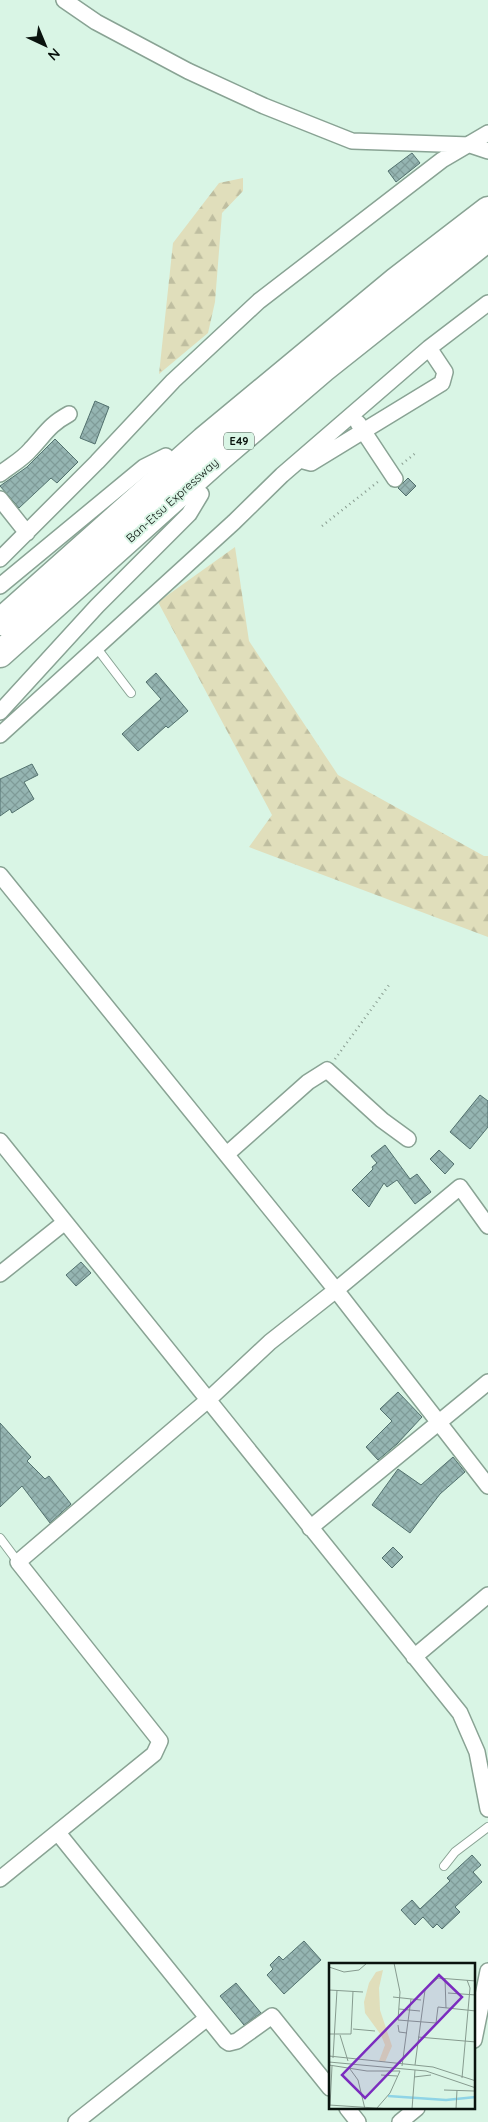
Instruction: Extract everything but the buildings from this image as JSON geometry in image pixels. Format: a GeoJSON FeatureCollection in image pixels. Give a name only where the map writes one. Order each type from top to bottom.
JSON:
{"type":"FeatureCollection","features":[{"type":"Feature","properties":{"kind":"highway","name":"Ban-Etsu Expressway"},"geometry":{"type":"LineString","coordinates":[[0,622],[212,434],[397,280],[488,210]]}},
{"type":"Feature","properties":{"kind":"highway","name":"Ban-Etsu Expressway"},"geometry":{"type":"LineString","coordinates":[[0,654],[323,369],[488,238]]}},
{"type":"Feature","properties":{"kind":"street"},"geometry":{"type":"LineString","coordinates":[[64,0],[96,22],[188,71],[264,106],[352,141],[470,145],[488,151]]}},
{"type":"Feature","properties":{"kind":"street"},"geometry":{"type":"LineString","coordinates":[[0,558],[27,533],[173,381],[259,301],[442,160],[488,133]]}},
{"type":"Feature","properties":{"kind":"street"},"geometry":{"type":"LineString","coordinates":[[0,734],[300,460],[429,348],[488,303]]}},
{"type":"Feature","properties":{"kind":"street"},"geometry":{"type":"LineString","coordinates":[[300,460],[312,463],[442,383],[445,372],[429,348]]}},
{"type":"Feature","properties":{"kind":"street"},"geometry":{"type":"LineString","coordinates":[[0,474],[31,449],[55,422],[69,414]]}},
{"type":"Feature","properties":{"kind":"street"},"geometry":{"type":"LineString","coordinates":[[354,415],[392,475]]}},
{"type":"Feature","properties":{"kind":"street"},"geometry":{"type":"LineString","coordinates":[[0,586],[144,467],[166,456]]}},
{"type":"Feature","properties":{"kind":"street"},"geometry":{"type":"LineString","coordinates":[[0,712],[97,606],[189,514],[201,494]]}},
{"type":"Feature","properties":{"kind":"street"},"geometry":{"type":"LineString","coordinates":[[0,499],[27,533]]}},
{"type":"Feature","properties":{"kind":"street"},"geometry":{"type":"LineString","coordinates":[[0,875],[336,1290],[488,1486]]}},
{"type":"Feature","properties":{"kind":"street"},"geometry":{"type":"LineString","coordinates":[[227,1154],[308,1082],[327,1070],[382,1120],[408,1139]]}},
{"type":"Feature","properties":{"kind":"street"},"geometry":{"type":"LineString","coordinates":[[0,1141],[460,1713],[477,1752],[488,1809]]}},
{"type":"Feature","properties":{"kind":"street"},"geometry":{"type":"LineString","coordinates":[[0,1879],[154,1754],[160,1741],[18,1562],[208,1400],[270,1342],[336,1290],[460,1186],[488,1226]]}},
{"type":"Feature","properties":{"kind":"street"},"geometry":{"type":"LineString","coordinates":[[0,1274],[65,1222]]}},
{"type":"Feature","properties":{"kind":"street"},"geometry":{"type":"LineString","coordinates":[[310,1528],[488,1382]]}},
{"type":"Feature","properties":{"kind":"street"},"geometry":{"type":"LineString","coordinates":[[414,1657],[488,1595]]}},
{"type":"Feature","properties":{"kind":"street"},"geometry":{"type":"LineString","coordinates":[[58,1833],[206,2019],[226,2040],[233,2043],[272,2016],[329,2087]]}},
{"type":"Feature","properties":{"kind":"street"},"geometry":{"type":"LineString","coordinates":[[476,2030],[488,1971]]}},
{"type":"Feature","properties":{"kind":"street"},"geometry":{"type":"LineString","coordinates":[[76,2122],[206,2019]]}},
{"type":"Feature","properties":{"kind":"street"},"geometry":{"type":"LineString","coordinates":[[349,2110],[358,2122]]}},
{"type":"Feature","properties":{"kind":"street"},"geometry":{"type":"LineString","coordinates":[[400,2122],[415,2110]]}},
{"type":"Feature","properties":{"kind":"lane"},"geometry":{"type":"LineString","coordinates":[[96,647],[131,693]]}},
{"type":"Feature","properties":{"kind":"lane"},"geometry":{"type":"LineString","coordinates":[[0,1538],[18,1562]]}},
{"type":"Feature","properties":{"kind":"lane"},"geometry":{"type":"LineString","coordinates":[[444,1866],[455,1852],[488,1827]]}},
{"type":"Feature","properties":{"kind":"path"},"geometry":{"type":"LineString","coordinates":[[322,526],[392,475],[417,452]]}},
{"type":"Feature","properties":{"kind":"path"},"geometry":{"type":"LineString","coordinates":[[327,1070],[389,984]]}},
{"type":"Feature","properties":{"kind":"green space"},"geometry":{"type":"Polygon","coordinates":[[[243,178],[243,191],[222,213],[215,302],[208,333],[159,374],[173,243],[219,183],[243,178]]]}},
{"type":"Feature","properties":{"kind":"green space"},"geometry":{"type":"Polygon","coordinates":[[[235,547],[249,641],[338,775],[484,856],[488,856],[488,937],[249,847],[272,815],[158,602],[235,547]]]}}]}
